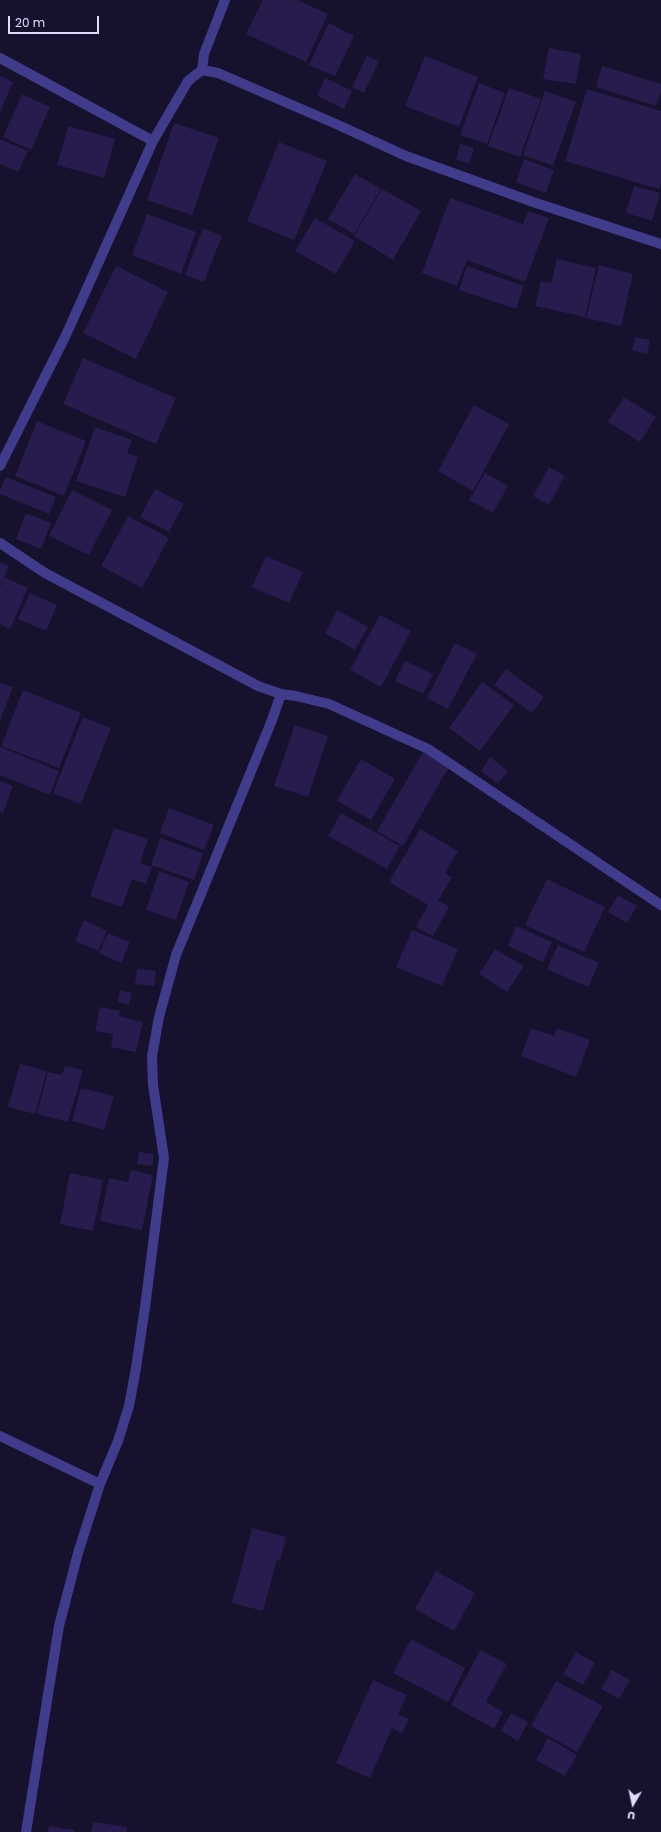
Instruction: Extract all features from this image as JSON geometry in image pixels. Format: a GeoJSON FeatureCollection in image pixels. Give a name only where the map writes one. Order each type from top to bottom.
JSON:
{"type":"FeatureCollection","features":[{"type":"Feature","properties":{"kind":"street"},"geometry":{"type":"LineString","coordinates":[[0,466],[66,335],[153,141],[188,81],[202,70],[204,54],[225,0]]}},
{"type":"Feature","properties":{"kind":"street"},"geometry":{"type":"LineString","coordinates":[[0,58],[153,141]]}},
{"type":"Feature","properties":{"kind":"street"},"geometry":{"type":"LineString","coordinates":[[202,70],[218,73],[406,156],[533,202],[661,244]]}},
{"type":"Feature","properties":{"kind":"street"},"geometry":{"type":"LineString","coordinates":[[0,544],[52,576],[258,686],[281,694],[329,704],[428,749],[661,905]]}},
{"type":"Feature","properties":{"kind":"street"},"geometry":{"type":"LineString","coordinates":[[26,1832],[59,1626],[78,1553],[100,1484],[118,1441],[129,1406],[145,1307],[164,1158],[153,1085],[152,1056],[159,1017],[176,955],[272,720],[281,694]]}},
{"type":"Feature","properties":{"kind":"street"},"geometry":{"type":"LineString","coordinates":[[0,1436],[100,1484]]}},
{"type":"Feature","properties":{"kind":"building"},"geometry":{"type":"Polygon","coordinates":[[[263,0],[297,0],[328,14],[306,62],[246,34],[263,0]]]}},
{"type":"Feature","properties":{"kind":"building"},"geometry":{"type":"Polygon","coordinates":[[[329,23],[354,36],[335,76],[309,65],[329,23]]]}},
{"type":"Feature","properties":{"kind":"building"},"geometry":{"type":"Polygon","coordinates":[[[549,48],[581,54],[576,84],[543,79],[549,48]]]}},
{"type":"Feature","properties":{"kind":"building"},"geometry":{"type":"Polygon","coordinates":[[[367,56],[379,61],[364,93],[352,87],[367,56]]]}},
{"type":"Feature","properties":{"kind":"building"},"geometry":{"type":"Polygon","coordinates":[[[425,56],[478,77],[459,127],[405,106],[425,56]]]}},
{"type":"Feature","properties":{"kind":"building"},"geometry":{"type":"Polygon","coordinates":[[[602,66],[661,84],[661,92],[656,106],[596,87],[602,66]]]}},
{"type":"Feature","properties":{"kind":"building"},"geometry":{"type":"Polygon","coordinates":[[[0,76],[13,82],[0,112],[0,76]]]}},
{"type":"Feature","properties":{"kind":"building"},"geometry":{"type":"Polygon","coordinates":[[[325,78],[352,91],[344,109],[317,96],[325,78]]]}},
{"type":"Feature","properties":{"kind":"building"},"geometry":{"type":"Polygon","coordinates":[[[479,83],[505,93],[487,144],[460,135],[479,83]]]}},
{"type":"Feature","properties":{"kind":"building"},"geometry":{"type":"Polygon","coordinates":[[[509,88],[541,99],[520,157],[488,146],[509,88]]]}},
{"type":"Feature","properties":{"kind":"building"},"geometry":{"type":"Polygon","coordinates":[[[587,89],[661,111],[661,183],[659,189],[565,161],[587,89]]]}},
{"type":"Feature","properties":{"kind":"building"},"geometry":{"type":"Polygon","coordinates":[[[545,91],[576,102],[553,166],[523,155],[545,91]]]}},
{"type":"Feature","properties":{"kind":"building"},"geometry":{"type":"Polygon","coordinates":[[[22,94],[50,107],[31,150],[3,137],[22,94]]]}},
{"type":"Feature","properties":{"kind":"building"},"geometry":{"type":"Polygon","coordinates":[[[174,123],[219,138],[192,215],[147,200],[174,123]]]}},
{"type":"Feature","properties":{"kind":"building"},"geometry":{"type":"Polygon","coordinates":[[[68,126],[115,139],[104,178],[57,165],[68,126]]]}},
{"type":"Feature","properties":{"kind":"building"},"geometry":{"type":"Polygon","coordinates":[[[0,139],[28,151],[18,172],[0,164],[0,139]]]}},
{"type":"Feature","properties":{"kind":"building"},"geometry":{"type":"Polygon","coordinates":[[[279,142],[327,161],[294,240],[247,221],[279,142]]]}},
{"type":"Feature","properties":{"kind":"building"},"geometry":{"type":"Polygon","coordinates":[[[460,144],[474,148],[470,163],[456,160],[460,144]]]}},
{"type":"Feature","properties":{"kind":"building"},"geometry":{"type":"Polygon","coordinates":[[[524,159],[554,170],[546,193],[516,182],[524,159]]]}},
{"type":"Feature","properties":{"kind":"building"},"geometry":{"type":"Polygon","coordinates":[[[355,174],[381,189],[354,234],[328,219],[355,174]]]}},
{"type":"Feature","properties":{"kind":"building"},"geometry":{"type":"Polygon","coordinates":[[[634,186],[660,193],[652,221],[626,213],[634,186]]]}},
{"type":"Feature","properties":{"kind":"building"},"geometry":{"type":"Polygon","coordinates":[[[382,189],[421,211],[393,260],[354,236],[382,189]]]}},
{"type":"Feature","properties":{"kind":"building"},"geometry":{"type":"Polygon","coordinates":[[[450,198],[523,224],[528,211],[549,218],[525,282],[467,260],[457,286],[422,273],[450,198]]]}},
{"type":"Feature","properties":{"kind":"building"},"geometry":{"type":"Polygon","coordinates":[[[147,214],[196,232],[181,274],[132,255],[147,214]]]}},
{"type":"Feature","properties":{"kind":"building"},"geometry":{"type":"Polygon","coordinates":[[[315,218],[355,241],[336,274],[295,251],[315,218]]]}},
{"type":"Feature","properties":{"kind":"building"},"geometry":{"type":"Polygon","coordinates":[[[203,228],[222,236],[204,282],[185,275],[203,228]]]}},
{"type":"Feature","properties":{"kind":"building"},"geometry":{"type":"Polygon","coordinates":[[[557,259],[596,268],[585,317],[535,306],[541,281],[551,283],[557,259]]]}},
{"type":"Feature","properties":{"kind":"building"},"geometry":{"type":"Polygon","coordinates":[[[599,265],[633,274],[621,326],[586,318],[599,265]]]}},
{"type":"Feature","properties":{"kind":"building"},"geometry":{"type":"Polygon","coordinates":[[[116,266],[168,292],[136,359],[83,333],[116,266]]]}},
{"type":"Feature","properties":{"kind":"building"},"geometry":{"type":"Polygon","coordinates":[[[467,266],[524,286],[516,309],[459,290],[467,266]]]}},
{"type":"Feature","properties":{"kind":"building"},"geometry":{"type":"Polygon","coordinates":[[[635,337],[650,340],[647,354],[632,350],[635,337]]]}},
{"type":"Feature","properties":{"kind":"building"},"geometry":{"type":"Polygon","coordinates":[[[83,358],[176,398],[156,444],[63,404],[83,358]]]}},
{"type":"Feature","properties":{"kind":"building"},"geometry":{"type":"Polygon","coordinates":[[[624,397],[656,417],[640,442],[608,422],[624,397]]]}},
{"type":"Feature","properties":{"kind":"building"},"geometry":{"type":"Polygon","coordinates":[[[474,405],[509,424],[473,491],[438,471],[474,405]]]}},
{"type":"Feature","properties":{"kind":"building"},"geometry":{"type":"Polygon","coordinates":[[[37,421],[86,441],[64,496],[15,476],[37,421]]]}},
{"type":"Feature","properties":{"kind":"building"},"geometry":{"type":"Polygon","coordinates":[[[95,427],[132,440],[127,453],[138,457],[125,497],[76,481],[95,427]]]}},
{"type":"Feature","properties":{"kind":"building"},"geometry":{"type":"Polygon","coordinates":[[[549,467],[565,476],[549,505],[533,496],[549,467]]]}},
{"type":"Feature","properties":{"kind":"building"},"geometry":{"type":"Polygon","coordinates":[[[485,473],[508,486],[493,513],[469,500],[485,473]]]}},
{"type":"Feature","properties":{"kind":"building"},"geometry":{"type":"Polygon","coordinates":[[[6,477],[56,497],[49,514],[0,494],[0,489],[6,477]]]}},
{"type":"Feature","properties":{"kind":"building"},"geometry":{"type":"Polygon","coordinates":[[[155,489],[184,504],[169,532],[140,517],[155,489]]]}},
{"type":"Feature","properties":{"kind":"building"},"geometry":{"type":"Polygon","coordinates":[[[72,490],[112,510],[89,555],[49,536],[72,490]]]}},
{"type":"Feature","properties":{"kind":"building"},"geometry":{"type":"Polygon","coordinates":[[[26,513],[51,523],[41,549],[16,539],[26,513]]]}},
{"type":"Feature","properties":{"kind":"building"},"geometry":{"type":"Polygon","coordinates":[[[128,516],[169,538],[142,588],[101,566],[128,516]]]}},
{"type":"Feature","properties":{"kind":"building"},"geometry":{"type":"Polygon","coordinates":[[[266,556],[303,572],[289,603],[252,587],[266,556]]]}},
{"type":"Feature","properties":{"kind":"building"},"geometry":{"type":"Polygon","coordinates":[[[0,562],[9,566],[0,585],[0,562]]]}},
{"type":"Feature","properties":{"kind":"building"},"geometry":{"type":"Polygon","coordinates":[[[4,577],[28,588],[10,629],[0,624],[0,587],[4,577]]]}},
{"type":"Feature","properties":{"kind":"building"},"geometry":{"type":"Polygon","coordinates":[[[30,593],[57,605],[46,631],[18,619],[30,593]]]}},
{"type":"Feature","properties":{"kind":"building"},"geometry":{"type":"Polygon","coordinates":[[[337,610],[368,627],[355,650],[325,633],[337,610]]]}},
{"type":"Feature","properties":{"kind":"building"},"geometry":{"type":"Polygon","coordinates":[[[380,615],[411,631],[381,687],[350,670],[380,615]]]}},
{"type":"Feature","properties":{"kind":"building"},"geometry":{"type":"Polygon","coordinates":[[[455,643],[477,654],[448,709],[427,698],[455,643]]]}},
{"type":"Feature","properties":{"kind":"building"},"geometry":{"type":"Polygon","coordinates":[[[405,661],[433,674],[423,694],[395,681],[405,661]]]}},
{"type":"Feature","properties":{"kind":"building"},"geometry":{"type":"Polygon","coordinates":[[[506,669],[544,697],[532,713],[494,685],[506,669]]]}},
{"type":"Feature","properties":{"kind":"building"},"geometry":{"type":"Polygon","coordinates":[[[482,682],[514,705],[480,751],[449,728],[482,682]]]}},
{"type":"Feature","properties":{"kind":"building"},"geometry":{"type":"Polygon","coordinates":[[[0,683],[13,687],[0,721],[0,683]]]}},
{"type":"Feature","properties":{"kind":"building"},"geometry":{"type":"Polygon","coordinates":[[[23,690],[81,713],[59,768],[1,746],[23,690]]]}},
{"type":"Feature","properties":{"kind":"building"},"geometry":{"type":"Polygon","coordinates":[[[83,717],[111,728],[81,804],[53,793],[83,717]]]}},
{"type":"Feature","properties":{"kind":"building"},"geometry":{"type":"Polygon","coordinates":[[[295,725],[328,736],[308,797],[274,786],[295,725]]]}},
{"type":"Feature","properties":{"kind":"building"},"geometry":{"type":"Polygon","coordinates":[[[0,747],[59,771],[50,795],[0,775],[0,747]]]}},
{"type":"Feature","properties":{"kind":"building"},"geometry":{"type":"Polygon","coordinates":[[[423,752],[449,767],[403,846],[377,831],[423,752]]]}},
{"type":"Feature","properties":{"kind":"building"},"geometry":{"type":"Polygon","coordinates":[[[490,757],[508,771],[498,784],[481,771],[490,757]]]}},
{"type":"Feature","properties":{"kind":"building"},"geometry":{"type":"Polygon","coordinates":[[[361,759],[395,779],[371,820],[337,801],[361,759]]]}},
{"type":"Feature","properties":{"kind":"building"},"geometry":{"type":"Polygon","coordinates":[[[0,781],[13,786],[3,813],[0,812],[0,781]]]}},
{"type":"Feature","properties":{"kind":"building"},"geometry":{"type":"Polygon","coordinates":[[[169,808],[214,825],[204,850],[160,833],[169,808]]]}},
{"type":"Feature","properties":{"kind":"building"},"geometry":{"type":"Polygon","coordinates":[[[341,813],[400,846],[387,869],[328,836],[341,813]]]}},
{"type":"Feature","properties":{"kind":"building"},"geometry":{"type":"Polygon","coordinates":[[[114,828],[148,839],[140,863],[152,867],[146,884],[132,879],[122,907],[90,896],[114,828]]]}},
{"type":"Feature","properties":{"kind":"building"},"geometry":{"type":"Polygon","coordinates":[[[420,829],[458,851],[445,873],[452,877],[438,900],[449,907],[433,936],[416,927],[428,905],[389,882],[420,829]]]}},
{"type":"Feature","properties":{"kind":"building"},"geometry":{"type":"Polygon","coordinates":[[[160,838],[203,853],[194,880],[151,865],[160,838]]]}},
{"type":"Feature","properties":{"kind":"building"},"geometry":{"type":"Polygon","coordinates":[[[159,871],[189,882],[176,920],[146,910],[159,871]]]}},
{"type":"Feature","properties":{"kind":"building"},"geometry":{"type":"Polygon","coordinates":[[[547,879],[605,907],[584,952],[525,925],[547,879]]]}},
{"type":"Feature","properties":{"kind":"building"},"geometry":{"type":"Polygon","coordinates":[[[618,895],[637,906],[627,923],[608,912],[618,895]]]}},
{"type":"Feature","properties":{"kind":"building"},"geometry":{"type":"Polygon","coordinates":[[[84,920],[107,931],[98,951],[75,941],[84,920]]]}},
{"type":"Feature","properties":{"kind":"building"},"geometry":{"type":"Polygon","coordinates":[[[516,926],[552,942],[543,962],[508,946],[516,926]]]}},
{"type":"Feature","properties":{"kind":"building"},"geometry":{"type":"Polygon","coordinates":[[[412,930],[458,949],[442,986],[396,967],[412,930]]]}},
{"type":"Feature","properties":{"kind":"building"},"geometry":{"type":"Polygon","coordinates":[[[108,933],[130,942],[121,963],[99,953],[108,933]]]}},
{"type":"Feature","properties":{"kind":"building"},"geometry":{"type":"Polygon","coordinates":[[[558,945],[599,963],[588,987],[547,969],[558,945]]]}},
{"type":"Feature","properties":{"kind":"building"},"geometry":{"type":"Polygon","coordinates":[[[495,949],[524,966],[507,992],[479,974],[495,949]]]}},
{"type":"Feature","properties":{"kind":"building"},"geometry":{"type":"Polygon","coordinates":[[[137,969],[156,971],[154,986],[135,984],[137,969]]]}},
{"type":"Feature","properties":{"kind":"building"},"geometry":{"type":"Polygon","coordinates":[[[120,990],[132,993],[129,1005],[118,1002],[120,990]]]}},
{"type":"Feature","properties":{"kind":"building"},"geometry":{"type":"Polygon","coordinates":[[[100,1007],[120,1011],[119,1016],[143,1022],[136,1052],[111,1047],[113,1034],[95,1031],[100,1007]]]}},
{"type":"Feature","properties":{"kind":"building"},"geometry":{"type":"Polygon","coordinates":[[[531,1028],[554,1036],[557,1028],[590,1040],[576,1077],[521,1056],[531,1028]]]}},
{"type":"Feature","properties":{"kind":"building"},"geometry":{"type":"Polygon","coordinates":[[[20,1064],[47,1071],[35,1114],[8,1107],[20,1064]]]}},
{"type":"Feature","properties":{"kind":"building"},"geometry":{"type":"Polygon","coordinates":[[[65,1066],[83,1070],[68,1122],[37,1114],[48,1072],[62,1075],[65,1066]]]}},
{"type":"Feature","properties":{"kind":"building"},"geometry":{"type":"Polygon","coordinates":[[[81,1088],[114,1096],[104,1130],[72,1121],[81,1088]]]}},
{"type":"Feature","properties":{"kind":"building"},"geometry":{"type":"Polygon","coordinates":[[[139,1152],[154,1154],[152,1166],[137,1164],[139,1152]]]}},
{"type":"Feature","properties":{"kind":"building"},"geometry":{"type":"Polygon","coordinates":[[[131,1170],[153,1175],[142,1230],[100,1221],[109,1178],[128,1182],[131,1170]]]}},
{"type":"Feature","properties":{"kind":"building"},"geometry":{"type":"Polygon","coordinates":[[[70,1173],[103,1180],[93,1231],[60,1224],[70,1173]]]}},
{"type":"Feature","properties":{"kind":"building"},"geometry":{"type":"Polygon","coordinates":[[[252,1528],[286,1537],[280,1561],[277,1560],[263,1611],[232,1603],[252,1528]]]}},
{"type":"Feature","properties":{"kind":"building"},"geometry":{"type":"Polygon","coordinates":[[[436,1571],[475,1593],[454,1631],[415,1609],[436,1571]]]}},
{"type":"Feature","properties":{"kind":"building"},"geometry":{"type":"Polygon","coordinates":[[[411,1639],[465,1668],[448,1702],[393,1673],[411,1639]]]}},
{"type":"Feature","properties":{"kind":"building"},"geometry":{"type":"Polygon","coordinates":[[[480,1650],[507,1664],[486,1702],[503,1712],[494,1729],[451,1705],[480,1650]]]}},
{"type":"Feature","properties":{"kind":"building"},"geometry":{"type":"Polygon","coordinates":[[[576,1652],[595,1663],[583,1685],[563,1674],[576,1652]]]}},
{"type":"Feature","properties":{"kind":"building"},"geometry":{"type":"Polygon","coordinates":[[[612,1670],[630,1680],[619,1699],[601,1689],[612,1670]]]}},
{"type":"Feature","properties":{"kind":"building"},"geometry":{"type":"Polygon","coordinates":[[[373,1680],[407,1695],[398,1714],[409,1719],[402,1733],[392,1728],[370,1778],[336,1763],[373,1680]]]}},
{"type":"Feature","properties":{"kind":"building"},"geometry":{"type":"Polygon","coordinates":[[[556,1681],[603,1706],[577,1752],[531,1726],[556,1681]]]}},
{"type":"Feature","properties":{"kind":"building"},"geometry":{"type":"Polygon","coordinates":[[[511,1713],[528,1722],[518,1741],[501,1731],[511,1713]]]}},
{"type":"Feature","properties":{"kind":"building"},"geometry":{"type":"Polygon","coordinates":[[[548,1738],[577,1755],[565,1776],[536,1760],[548,1738]]]}},
{"type":"Feature","properties":{"kind":"building"},"geometry":{"type":"Polygon","coordinates":[[[93,1822],[127,1827],[127,1832],[91,1832],[93,1822]]]}},
{"type":"Feature","properties":{"kind":"building"},"geometry":{"type":"Polygon","coordinates":[[[49,1826],[74,1830],[74,1832],[48,1832],[49,1826]]]}}]}
